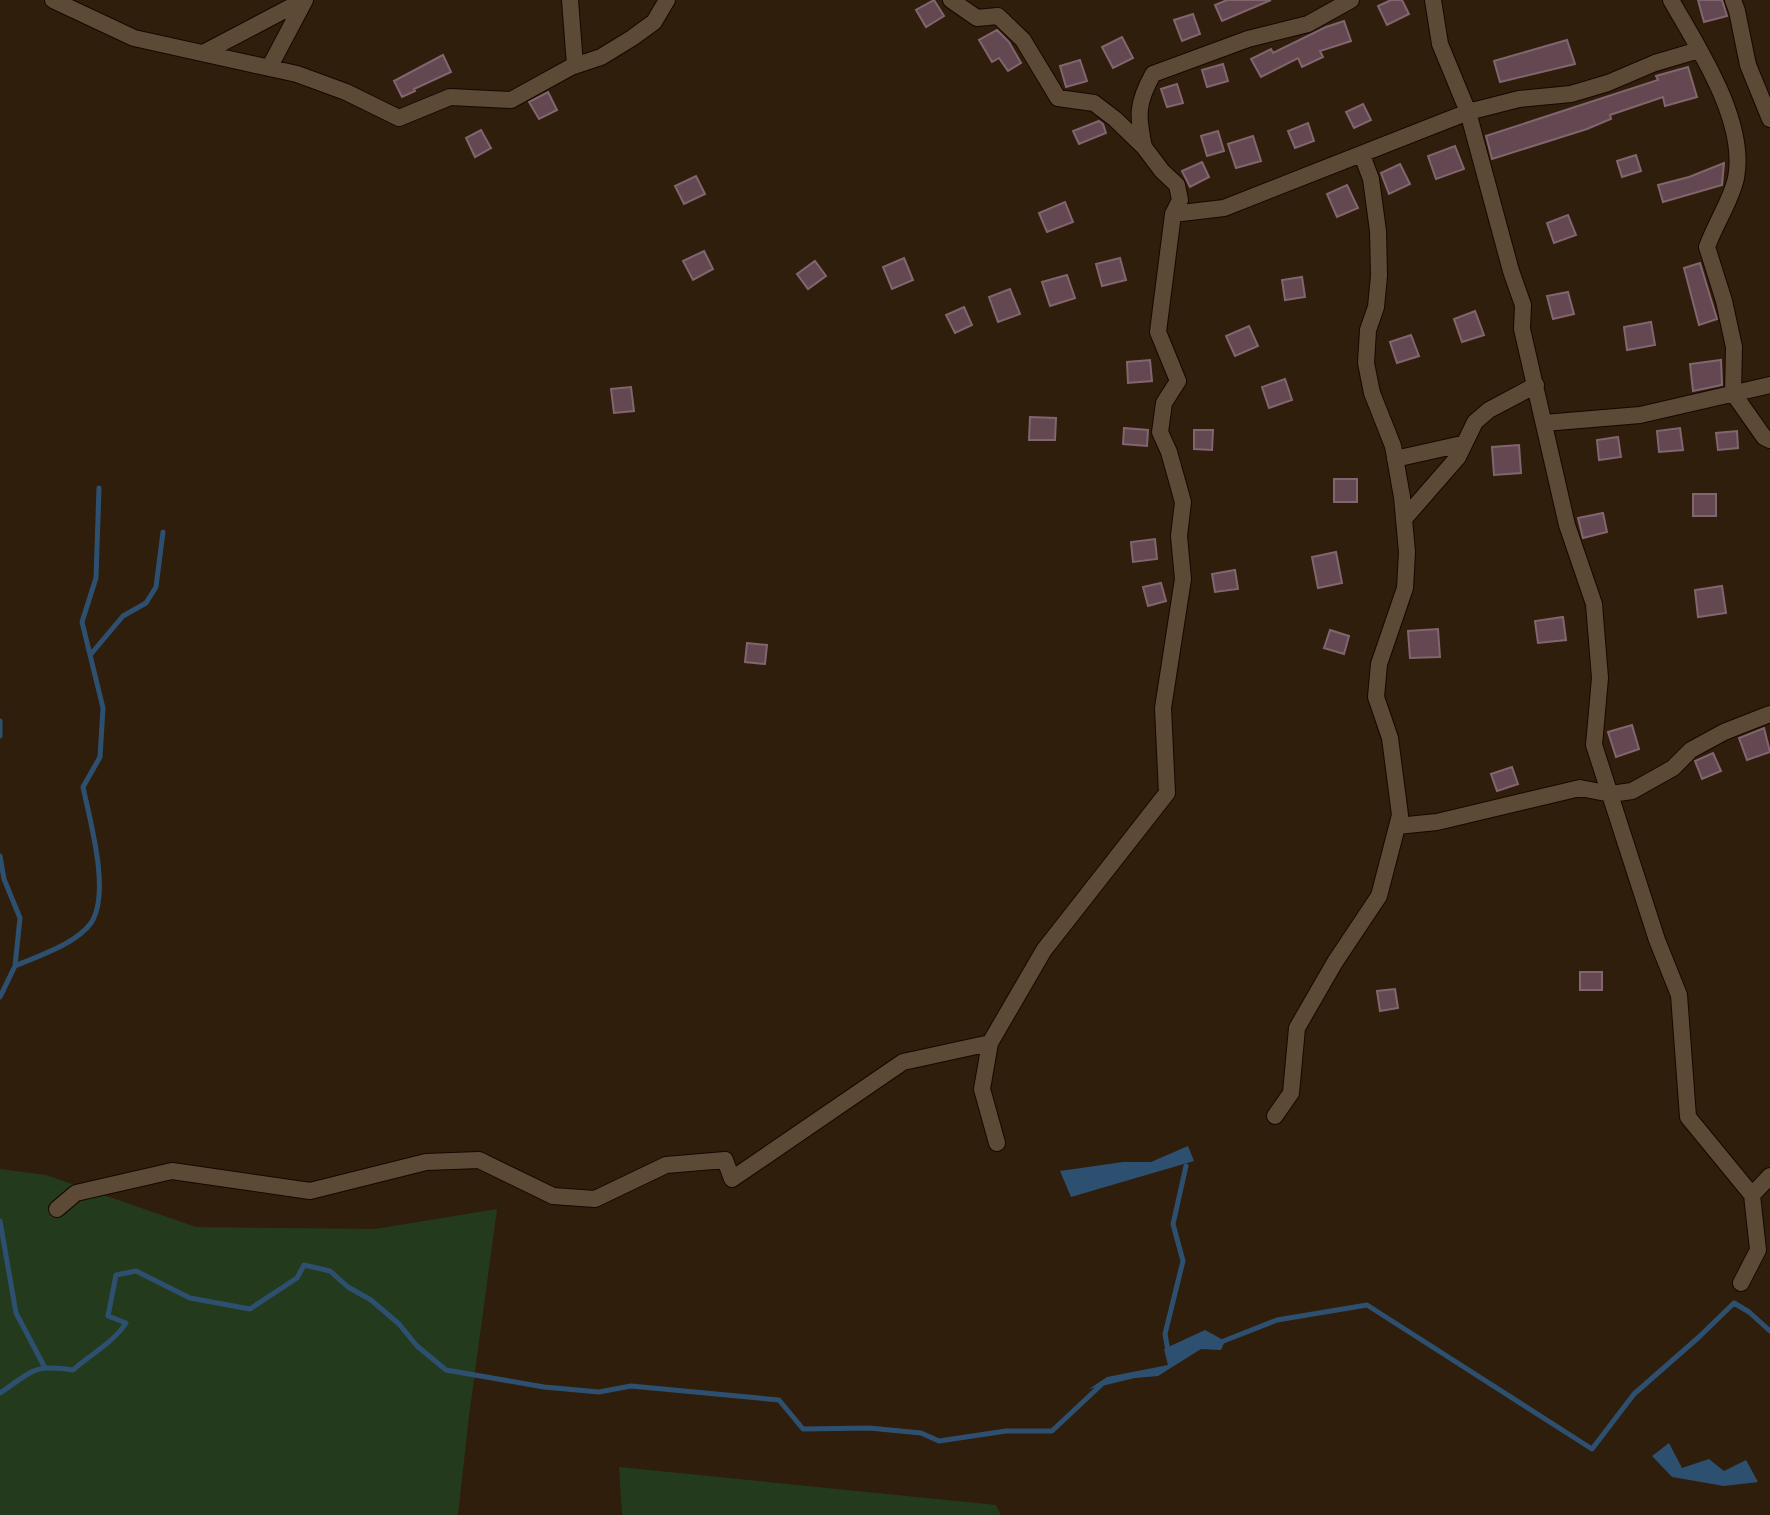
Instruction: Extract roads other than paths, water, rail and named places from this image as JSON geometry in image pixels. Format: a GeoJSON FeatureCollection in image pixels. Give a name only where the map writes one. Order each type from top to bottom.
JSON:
{"type":"FeatureCollection","features":[{"type":"Feature","properties":{"kind":"street"},"geometry":{"type":"LineString","coordinates":[[53,0],[134,38],[269,68],[346,92],[399,118],[450,97],[511,100],[575,65],[601,57],[632,38],[654,22],[667,0]]}},
{"type":"Feature","properties":{"kind":"street"},"geometry":{"type":"LineString","coordinates":[[203,53],[305,0]]}},
{"type":"Feature","properties":{"kind":"street"},"geometry":{"type":"LineString","coordinates":[[269,68],[305,0]]}},
{"type":"Feature","properties":{"kind":"street"},"geometry":{"type":"LineString","coordinates":[[570,0],[575,65]]}},
{"type":"Feature","properties":{"kind":"street"},"geometry":{"type":"LineString","coordinates":[[951,0],[977,18],[998,16],[1023,40],[1058,98],[1094,103],[1144,147],[1177,185],[1180,200],[1173,214],[1158,332],[1178,381],[1164,403],[1160,432],[1183,502],[1179,536],[1183,579],[1163,708],[1167,793],[1044,950],[990,1043],[982,1089],[997,1143]]}},
{"type":"Feature","properties":{"kind":"street"},"geometry":{"type":"LineString","coordinates":[[1144,147],[1138,120],[1141,96],[1153,74],[1248,39],[1308,24],[1351,0]]}},
{"type":"Feature","properties":{"kind":"street"},"geometry":{"type":"LineString","coordinates":[[1433,0],[1440,44],[1468,112],[1523,305],[1522,329],[1567,525],[1594,604],[1600,678],[1594,745],[1657,940],[1679,995],[1688,1117],[1752,1195],[1758,1250],[1741,1283]]}},
{"type":"Feature","properties":{"kind":"street"},"geometry":{"type":"LineString","coordinates":[[1671,0],[1723,94],[1738,150],[1736,180],[1707,247],[1734,347],[1733,393],[1764,437],[1770,440]]}},
{"type":"Feature","properties":{"kind":"street"},"geometry":{"type":"LineString","coordinates":[[1733,0],[1748,65],[1770,119]]}},
{"type":"Feature","properties":{"kind":"street"},"geometry":{"type":"LineString","coordinates":[[1173,214],[1224,208],[1468,112],[1519,99],[1571,94],[1699,50]]}},
{"type":"Feature","properties":{"kind":"street"},"geometry":{"type":"LineString","coordinates":[[1275,1116],[1291,1093],[1297,1028],[1335,962],[1379,896],[1400,815],[1390,738],[1376,697],[1379,664],[1405,588],[1407,552],[1393,446],[1372,393],[1366,363],[1368,330],[1376,307],[1379,276],[1378,231],[1371,179],[1362,155]]}},
{"type":"Feature","properties":{"kind":"street"},"geometry":{"type":"LineString","coordinates":[[1404,519],[1458,457],[1475,422],[1489,410],[1536,385]]}},
{"type":"Feature","properties":{"kind":"street"},"geometry":{"type":"LineString","coordinates":[[1544,423],[1640,415],[1770,385]]}},
{"type":"Feature","properties":{"kind":"street"},"geometry":{"type":"LineString","coordinates":[[1395,459],[1462,444]]}},
{"type":"Feature","properties":{"kind":"street"},"geometry":{"type":"LineString","coordinates":[[1397,826],[1437,822],[1580,788],[1611,794],[1632,791],[1673,768],[1691,750],[1724,732],[1770,714]]}},
{"type":"Feature","properties":{"kind":"street"},"geometry":{"type":"LineString","coordinates":[[57,1209],[76,1193],[172,1171],[310,1191],[426,1162],[479,1160],[553,1196],[595,1199],[666,1165],[725,1160],[732,1179],[903,1062],[990,1043]]}},
{"type":"Feature","properties":{"kind":"street"},"geometry":{"type":"LineString","coordinates":[[1752,1195],[1770,1176]]}},
{"type":"Feature","properties":{"kind":"water"},"geometry":{"type":"Polygon","coordinates":[[[1188,1146],[1194,1161],[1071,1197],[1060,1171],[1123,1162],[1151,1162],[1188,1146]]]}},
{"type":"Feature","properties":{"kind":"water"},"geometry":{"type":"Polygon","coordinates":[[[1205,1330],[1225,1341],[1221,1350],[1201,1349],[1158,1376],[1089,1389],[1107,1377],[1168,1365],[1164,1349],[1205,1330]]]}},
{"type":"Feature","properties":{"kind":"water"},"geometry":{"type":"Polygon","coordinates":[[[1669,1443],[1682,1468],[1709,1459],[1724,1471],[1746,1460],[1758,1482],[1724,1486],[1672,1477],[1652,1456],[1669,1443]]]}},
{"type":"Feature","properties":{"kind":"waterway"},"geometry":{"type":"LineString","coordinates":[[0,997],[15,966],[76,937],[91,923],[97,910],[97,856],[83,787],[100,757],[103,708],[82,622],[96,578],[99,488]]}},
{"type":"Feature","properties":{"kind":"waterway"},"geometry":{"type":"LineString","coordinates":[[91,654],[123,616],[146,603],[156,587],[163,532]]}},
{"type":"Feature","properties":{"kind":"waterway"},"geometry":{"type":"LineString","coordinates":[[0,721],[0,736]]}},
{"type":"Feature","properties":{"kind":"waterway"},"geometry":{"type":"LineString","coordinates":[[0,856],[4,879],[20,918],[15,966]]}},
{"type":"Feature","properties":{"kind":"waterway"},"geometry":{"type":"LineString","coordinates":[[1168,1351],[1165,1334],[1183,1261],[1173,1224],[1186,1166]]}},
{"type":"Feature","properties":{"kind":"waterway"},"geometry":{"type":"LineString","coordinates":[[0,1221],[16,1313],[44,1366]]}},
{"type":"Feature","properties":{"kind":"waterway"},"geometry":{"type":"LineString","coordinates":[[0,1393],[34,1371],[49,1368],[73,1370],[115,1337],[126,1323],[108,1316],[116,1275],[136,1271],[190,1298],[250,1309],[297,1278],[304,1265],[330,1271],[348,1287],[371,1300],[446,1370],[544,1387],[599,1392],[631,1386],[779,1400],[803,1429],[869,1428],[921,1433],[939,1441],[1006,1431],[1052,1431],[1101,1385]]}},
{"type":"Feature","properties":{"kind":"waterway"},"geometry":{"type":"LineString","coordinates":[[1221,1342],[1277,1320],[1367,1305],[1592,1449],[1634,1394],[1734,1303],[1770,1331]]}}]}
